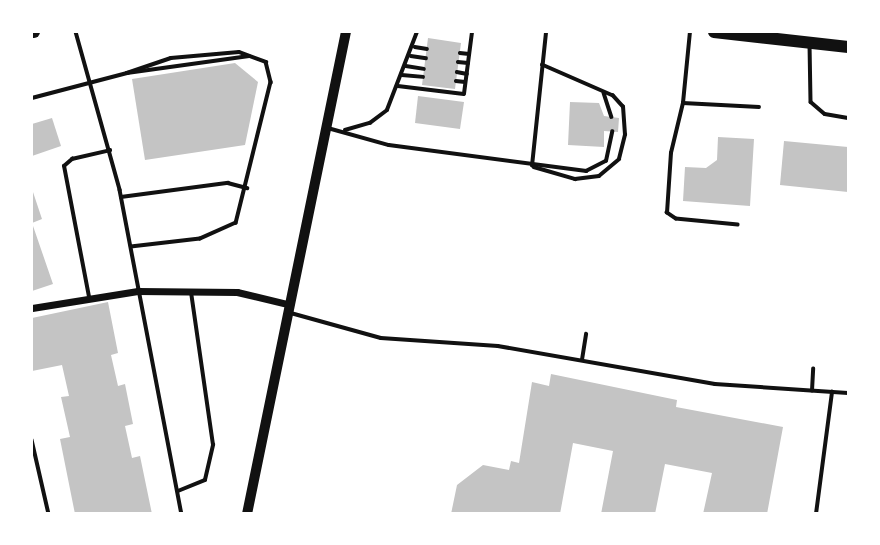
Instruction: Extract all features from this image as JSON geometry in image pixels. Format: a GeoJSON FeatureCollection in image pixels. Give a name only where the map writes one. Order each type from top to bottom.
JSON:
{"type":"FeatureCollection","features":[{"type":"Feature","properties":{"kind":"main road"},"geometry":{"type":"LineString","coordinates":[[247,513],[286,308],[346,32]]}},
{"type":"Feature","properties":{"kind":"main road"},"geometry":{"type":"LineString","coordinates":[[714,32],[849,47]]}},
{"type":"Feature","properties":{"kind":"street"},"geometry":{"type":"LineString","coordinates":[[32,308],[138,291],[237,292],[286,308]]}},
{"type":"Feature","properties":{"kind":"lane"},"geometry":{"type":"LineString","coordinates":[[76,32],[121,197],[182,513]]}},
{"type":"Feature","properties":{"kind":"lane"},"geometry":{"type":"LineString","coordinates":[[339,130],[377,120],[390,105],[415,47],[417,32]]}},
{"type":"Feature","properties":{"kind":"lane"},"geometry":{"type":"LineString","coordinates":[[398,86],[464,94],[471,32]]}},
{"type":"Feature","properties":{"kind":"lane"},"geometry":{"type":"LineString","coordinates":[[532,166],[546,32]]}},
{"type":"Feature","properties":{"kind":"lane"},"geometry":{"type":"LineString","coordinates":[[690,32],[683,103],[671,153],[667,213],[676,219],[738,225]]}},
{"type":"Feature","properties":{"kind":"lane"},"geometry":{"type":"LineString","coordinates":[[810,42],[811,102],[825,114],[849,118]]}},
{"type":"Feature","properties":{"kind":"lane"},"geometry":{"type":"LineString","coordinates":[[415,47],[427,48]]}},
{"type":"Feature","properties":{"kind":"lane"},"geometry":{"type":"LineString","coordinates":[[127,74],[171,58],[233,52],[255,55],[266,62],[271,82],[239,218],[231,228],[200,239],[131,247]]}},
{"type":"Feature","properties":{"kind":"lane"},"geometry":{"type":"LineString","coordinates":[[460,53],[469,54]]}},
{"type":"Feature","properties":{"kind":"lane"},"geometry":{"type":"LineString","coordinates":[[32,98],[127,74],[255,55]]}},
{"type":"Feature","properties":{"kind":"lane"},"geometry":{"type":"LineString","coordinates":[[411,56],[426,58]]}},
{"type":"Feature","properties":{"kind":"lane"},"geometry":{"type":"LineString","coordinates":[[458,62],[468,63]]}},
{"type":"Feature","properties":{"kind":"lane"},"geometry":{"type":"LineString","coordinates":[[532,166],[554,176],[584,180],[613,167],[626,123],[619,103],[604,93],[542,65]]}},
{"type":"Feature","properties":{"kind":"lane"},"geometry":{"type":"LineString","coordinates":[[406,66],[424,69]]}},
{"type":"Feature","properties":{"kind":"lane"},"geometry":{"type":"LineString","coordinates":[[457,72],[467,74]]}},
{"type":"Feature","properties":{"kind":"lane"},"geometry":{"type":"LineString","coordinates":[[402,75],[423,77]]}},
{"type":"Feature","properties":{"kind":"lane"},"geometry":{"type":"LineString","coordinates":[[456,81],[466,82]]}},
{"type":"Feature","properties":{"kind":"lane"},"geometry":{"type":"LineString","coordinates":[[604,93],[612,117]]}},
{"type":"Feature","properties":{"kind":"lane"},"geometry":{"type":"LineString","coordinates":[[683,103],[759,107]]}},
{"type":"Feature","properties":{"kind":"lane"},"geometry":{"type":"LineString","coordinates":[[326,127],[389,145],[532,166],[586,171],[598,168],[610,156],[612,132]]}},
{"type":"Feature","properties":{"kind":"lane"},"geometry":{"type":"LineString","coordinates":[[89,297],[64,166],[72,159],[110,150]]}},
{"type":"Feature","properties":{"kind":"lane"},"geometry":{"type":"LineString","coordinates":[[121,197],[228,183],[247,188]]}},
{"type":"Feature","properties":{"kind":"lane"},"geometry":{"type":"LineString","coordinates":[[178,491],[205,480],[213,445],[191,293]]}},
{"type":"Feature","properties":{"kind":"lane"},"geometry":{"type":"LineString","coordinates":[[286,308],[359,335],[498,346],[715,384],[849,393]]}},
{"type":"Feature","properties":{"kind":"lane"},"geometry":{"type":"LineString","coordinates":[[582,360],[586,334]]}},
{"type":"Feature","properties":{"kind":"lane"},"geometry":{"type":"LineString","coordinates":[[812,391],[813,369]]}},
{"type":"Feature","properties":{"kind":"lane"},"geometry":{"type":"LineString","coordinates":[[816,513],[832,393]]}},
{"type":"Feature","properties":{"kind":"lane"},"geometry":{"type":"LineString","coordinates":[[32,440],[49,513]]}},
{"type":"Feature","properties":{"kind":"building"},"geometry":{"type":"Polygon","coordinates":[[[428,38],[461,43],[455,89],[422,85],[428,38]]]}},
{"type":"Feature","properties":{"kind":"building"},"geometry":{"type":"Polygon","coordinates":[[[235,63],[258,82],[245,145],[145,160],[132,79],[235,63]]]}},
{"type":"Feature","properties":{"kind":"building"},"geometry":{"type":"Polygon","coordinates":[[[418,96],[464,102],[460,129],[415,123],[418,96]]]}},
{"type":"Feature","properties":{"kind":"building"},"geometry":{"type":"Polygon","coordinates":[[[570,102],[599,103],[604,116],[619,118],[618,132],[604,131],[604,147],[568,145],[570,102]]]}},
{"type":"Feature","properties":{"kind":"building"},"geometry":{"type":"Polygon","coordinates":[[[52,118],[61,146],[32,156],[32,124],[52,118]]]}},
{"type":"Feature","properties":{"kind":"building"},"geometry":{"type":"Polygon","coordinates":[[[718,137],[754,139],[750,206],[683,201],[685,167],[706,168],[717,160],[718,137]]]}},
{"type":"Feature","properties":{"kind":"building"},"geometry":{"type":"Polygon","coordinates":[[[784,141],[848,147],[848,192],[780,185],[784,141]]]}},
{"type":"Feature","properties":{"kind":"building"},"geometry":{"type":"Polygon","coordinates":[[[32,189],[42,219],[32,223],[32,189]]]}},
{"type":"Feature","properties":{"kind":"building"},"geometry":{"type":"Polygon","coordinates":[[[32,223],[53,284],[32,291],[32,223]]]}},
{"type":"Feature","properties":{"kind":"building"},"geometry":{"type":"Polygon","coordinates":[[[108,302],[118,353],[111,355],[118,386],[125,384],[133,424],[125,426],[132,458],[140,456],[152,514],[75,514],[60,439],[70,437],[61,397],[69,396],[62,365],[32,371],[32,318],[108,302]]]}},
{"type":"Feature","properties":{"kind":"building"},"geometry":{"type":"Polygon","coordinates":[[[551,374],[677,400],[676,407],[783,427],[767,514],[703,514],[712,473],[665,464],[655,514],[601,514],[613,451],[573,443],[560,514],[451,514],[457,485],[483,465],[509,470],[511,461],[519,463],[532,382],[549,386],[551,374]]]}}]}
